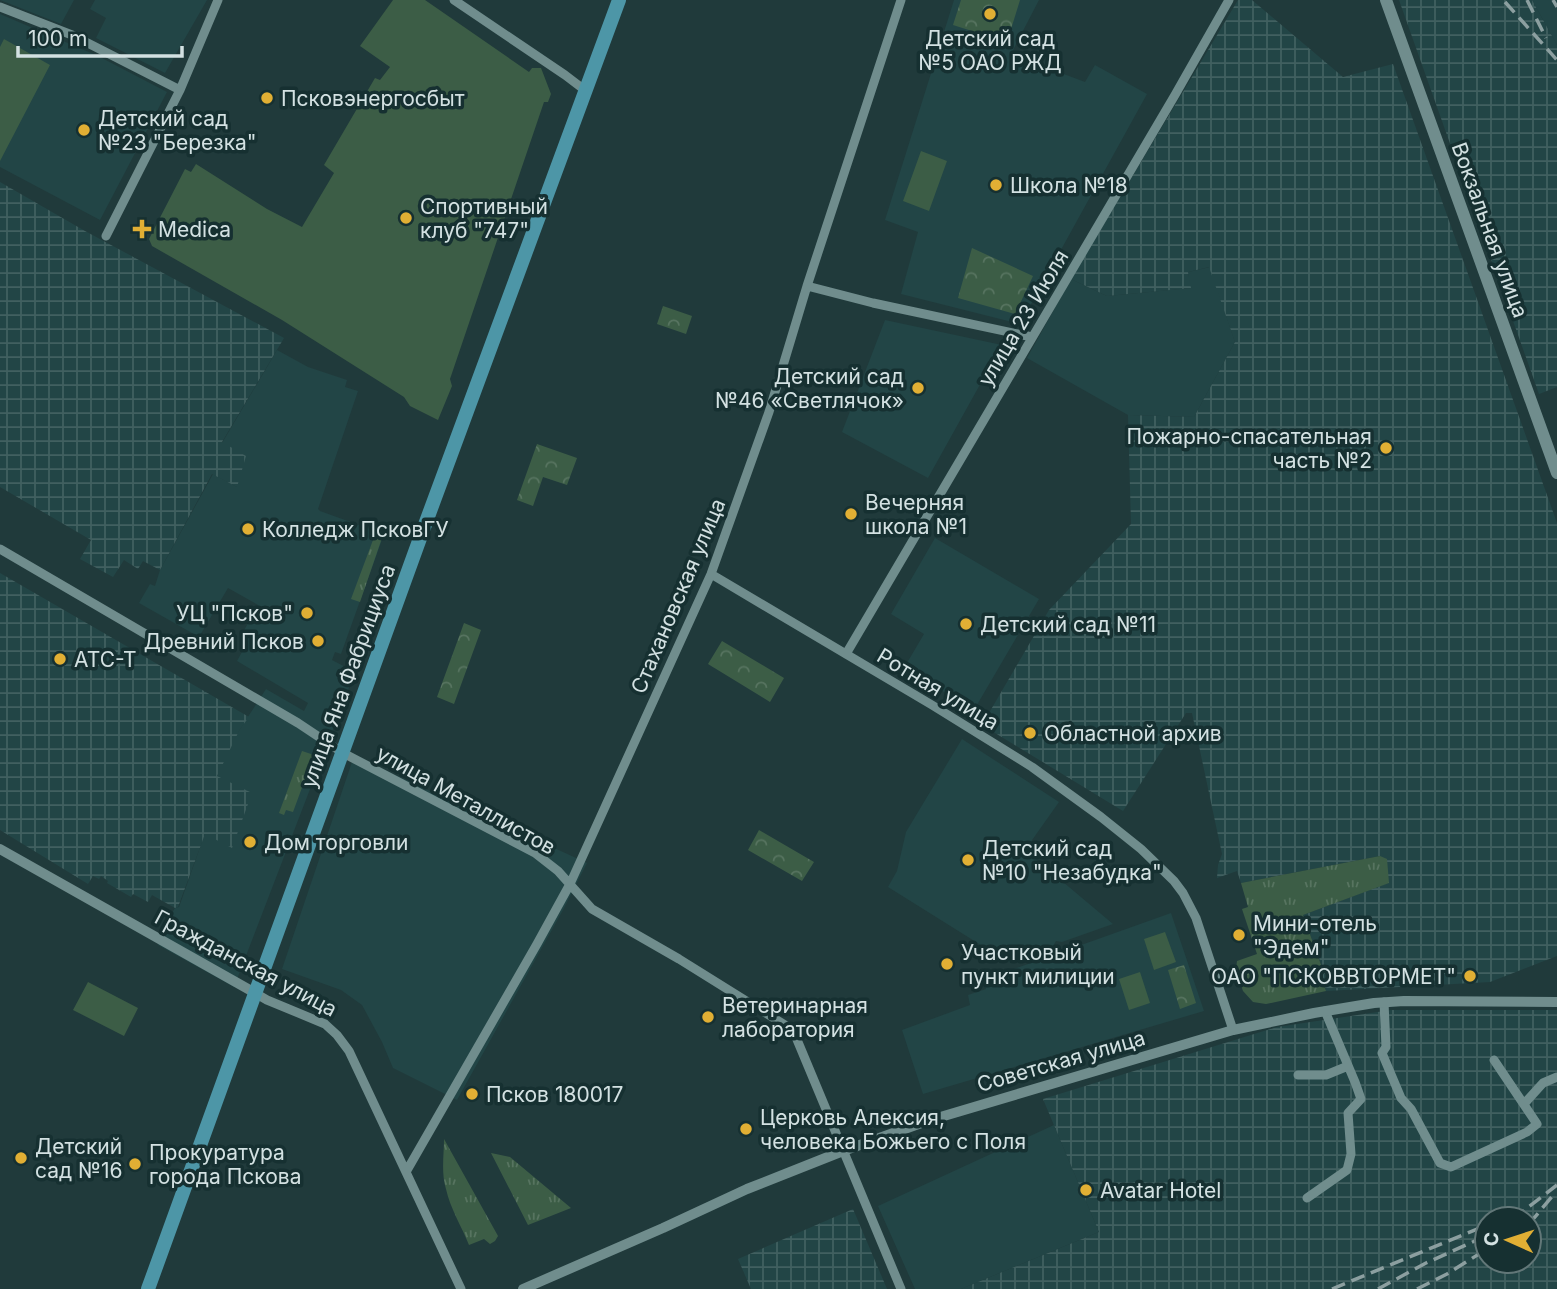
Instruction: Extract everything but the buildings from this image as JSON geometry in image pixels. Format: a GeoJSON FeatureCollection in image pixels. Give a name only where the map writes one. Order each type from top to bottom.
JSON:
{"type":"FeatureCollection","features":[{"type":"Feature","properties":{"kind":"main road","name":"улица Яна Фабрициуса"},"geometry":{"type":"LineString","coordinates":[[148,1289],[619,0]]}},
{"type":"Feature","properties":{"kind":"main road","name":"Вокзальная улица"},"geometry":{"type":"LineString","coordinates":[[1386,0],[1557,473]]}},
{"type":"Feature","properties":{"kind":"street"},"geometry":{"type":"LineString","coordinates":[[106,236],[180,90],[218,0]]}},
{"type":"Feature","properties":{"kind":"street"},"geometry":{"type":"LineString","coordinates":[[454,0],[586,91]]}},
{"type":"Feature","properties":{"kind":"street","name":"Стахановская улица"},"geometry":{"type":"LineString","coordinates":[[406,1172],[570,884],[711,574],[769,412],[807,286],[901,0]]}},
{"type":"Feature","properties":{"kind":"street","name":"улица 23 Июля"},"geometry":{"type":"LineString","coordinates":[[846,654],[1230,0]]}},
{"type":"Feature","properties":{"kind":"street"},"geometry":{"type":"LineString","coordinates":[[0,7],[72,35],[180,90]]}},
{"type":"Feature","properties":{"kind":"street"},"geometry":{"type":"LineString","coordinates":[[807,286],[1032,337]]}},
{"type":"Feature","properties":{"kind":"street","name":"улица Металлистов"},"geometry":{"type":"LineString","coordinates":[[0,549],[298,723],[342,753],[535,853],[557,870],[592,909],[793,1031],[901,1289]]}},
{"type":"Feature","properties":{"kind":"street","name":"Ротная улица"},"geometry":{"type":"LineString","coordinates":[[711,574],[1032,767],[1141,849],[1174,881],[1192,910],[1233,1030]]}},
{"type":"Feature","properties":{"kind":"street","name":"Гражданская улица"},"geometry":{"type":"LineString","coordinates":[[0,849],[267,1000],[325,1024],[337,1035],[349,1051],[461,1289]]}},
{"type":"Feature","properties":{"kind":"street"},"geometry":{"type":"LineString","coordinates":[[1384,1002],[1386,1047],[1382,1053],[1401,1098],[1411,1109],[1440,1163],[1451,1167],[1527,1132],[1537,1124],[1494,1060]]}},
{"type":"Feature","properties":{"kind":"street","name":"Советская улица"},"geometry":{"type":"LineString","coordinates":[[523,1289],[747,1189],[843,1150],[927,1121],[1233,1030],[1384,1002],[1557,1002]]}},
{"type":"Feature","properties":{"kind":"street"},"geometry":{"type":"LineString","coordinates":[[1307,1198],[1347,1170],[1351,1154],[1348,1113],[1361,1099],[1325,1011]]}},
{"type":"Feature","properties":{"kind":"street"},"geometry":{"type":"LineString","coordinates":[[1298,1075],[1326,1075],[1348,1066]]}},
{"type":"Feature","properties":{"kind":"street"},"geometry":{"type":"LineString","coordinates":[[1524,1104],[1543,1083],[1557,1077]]}},
{"type":"Feature","properties":{"kind":"shaded area"},"geometry":{"type":"Polygon","coordinates":[[[0,0],[74,0],[61,24],[0,0]]]}},
{"type":"Feature","properties":{"kind":"shaded area"},"geometry":{"type":"Polygon","coordinates":[[[95,0],[207,0],[165,73],[96,38],[106,18],[90,9],[95,0]]]}},
{"type":"Feature","properties":{"kind":"shaded area","name":"Школа №18"},"geometry":{"type":"Polygon","coordinates":[[[954,0],[1039,0],[1011,54],[1085,82],[1095,65],[1147,94],[1020,324],[901,294],[918,232],[885,220],[954,0]]]}},
{"type":"Feature","properties":{"kind":"shaded area"},"geometry":{"type":"Polygon","coordinates":[[[1238,0],[1252,0],[1343,77],[1393,64],[1557,523],[1557,956],[1490,982],[1326,991],[1321,976],[1324,972],[1303,915],[1388,883],[1380,856],[1241,883],[1237,871],[1217,878],[1222,854],[1192,713],[1186,713],[1123,811],[982,725],[1049,610],[1131,524],[1128,415],[1194,417],[1235,342],[1209,267],[1188,272],[1191,288],[1107,296],[1071,279],[1238,0]]]}},
{"type":"Feature","properties":{"kind":"shaded area"},"geometry":{"type":"Polygon","coordinates":[[[1399,0],[1532,0],[1557,45],[1557,387],[1539,394],[1399,0]]]}},
{"type":"Feature","properties":{"kind":"shaded area"},"geometry":{"type":"Polygon","coordinates":[[[1532,0],[1557,0],[1557,45],[1532,0]]]}},
{"type":"Feature","properties":{"kind":"shaded area","name":"Детский сад №23 \"Березка\""},"geometry":{"type":"Polygon","coordinates":[[[0,14],[98,56],[167,92],[100,220],[0,167],[0,14]]]}},
{"type":"Feature","properties":{"kind":"shaded area"},"geometry":{"type":"Polygon","coordinates":[[[0,182],[284,338],[222,442],[246,456],[237,487],[212,474],[160,570],[143,561],[138,569],[124,560],[113,577],[80,559],[91,540],[0,487],[0,182]]]}},
{"type":"Feature","properties":{"kind":"shaded area"},"geometry":{"type":"Polygon","coordinates":[[[1210,267],[1235,342],[1194,417],[1128,415],[1027,358],[1071,279],[1107,296],[1190,288],[1188,272],[1210,267]]]}},
{"type":"Feature","properties":{"kind":"shaded area","name":"Детский сад №46 «Светлячок»"},"geometry":{"type":"Polygon","coordinates":[[[885,320],[1002,345],[928,478],[842,432],[885,320]]]}},
{"type":"Feature","properties":{"kind":"shaded area"},"geometry":{"type":"Polygon","coordinates":[[[277,350],[308,367],[347,380],[345,387],[358,391],[318,509],[384,534],[341,654],[335,652],[332,660],[355,672],[234,987],[158,945],[164,926],[175,908],[179,907],[205,833],[189,822],[240,729],[266,689],[304,711],[308,703],[237,661],[248,641],[242,634],[258,605],[228,588],[199,637],[139,603],[150,584],[155,586],[160,570],[213,474],[237,487],[222,443],[277,350]]]}},
{"type":"Feature","properties":{"kind":"shaded area","name":"Детский сад №11"},"geometry":{"type":"Polygon","coordinates":[[[935,538],[1039,599],[974,710],[904,668],[924,634],[891,614],[935,538]]]}},
{"type":"Feature","properties":{"kind":"shaded area","name":"ATC-T"},"geometry":{"type":"Polygon","coordinates":[[[0,573],[249,717],[240,729],[217,776],[252,793],[232,848],[205,834],[178,907],[175,908],[152,895],[148,902],[133,894],[131,897],[107,883],[101,876],[99,879],[93,876],[88,884],[0,830],[0,573]]]}},
{"type":"Feature","properties":{"kind":"shaded area","name":"Детский сад №10 \"Незабудка\""},"geometry":{"type":"Polygon","coordinates":[[[962,739],[1059,802],[1025,850],[1113,924],[1062,942],[1056,941],[1053,946],[1008,962],[888,887],[897,871],[906,832],[962,739]]]}},
{"type":"Feature","properties":{"kind":"shaded area"},"geometry":{"type":"Polygon","coordinates":[[[354,756],[587,863],[457,1100],[393,1068],[362,1005],[341,990],[282,969],[354,756]]]}},
{"type":"Feature","properties":{"kind":"shaded area"},"geometry":{"type":"Polygon","coordinates":[[[1171,913],[1204,1011],[923,1094],[902,1030],[970,1005],[968,995],[986,989],[983,980],[1171,913]]]}},
{"type":"Feature","properties":{"kind":"shaded area"},"geometry":{"type":"Polygon","coordinates":[[[1391,1010],[1557,1010],[1557,1289],[961,1289],[1099,1232],[1043,1099],[1277,1027],[1391,1010]]]}},
{"type":"Feature","properties":{"kind":"shaded area"},"geometry":{"type":"Polygon","coordinates":[[[1054,1125],[1099,1232],[961,1289],[915,1289],[878,1206],[1054,1125]]]}},
{"type":"Feature","properties":{"kind":"shaded area"},"geometry":{"type":"Polygon","coordinates":[[[853,1209],[887,1289],[751,1289],[738,1259],[853,1209]]]}},
{"type":"Feature","properties":{"kind":"green space","name":"Спортивный клуб \"747\""},"geometry":{"type":"Polygon","coordinates":[[[393,0],[425,0],[529,72],[532,68],[541,68],[551,94],[548,102],[544,102],[450,379],[452,386],[438,420],[410,406],[404,397],[282,320],[152,246],[149,239],[185,169],[191,172],[196,164],[267,209],[302,227],[334,173],[324,165],[375,78],[380,80],[390,67],[360,46],[393,0]]]}},
{"type":"Feature","properties":{"kind":"green space"},"geometry":{"type":"Polygon","coordinates":[[[961,0],[1020,0],[1007,42],[953,25],[961,0]]]}},
{"type":"Feature","properties":{"kind":"green space"},"geometry":{"type":"Polygon","coordinates":[[[4,39],[50,65],[0,161],[0,47],[4,39]]]}},
{"type":"Feature","properties":{"kind":"green space"},"geometry":{"type":"Polygon","coordinates":[[[921,151],[947,161],[929,211],[903,201],[921,151]]]}},
{"type":"Feature","properties":{"kind":"green space"},"geometry":{"type":"Polygon","coordinates":[[[972,248],[1033,276],[1015,314],[958,298],[972,248]]]}},
{"type":"Feature","properties":{"kind":"green space"},"geometry":{"type":"Polygon","coordinates":[[[663,306],[692,316],[686,334],[657,324],[663,306]]]}},
{"type":"Feature","properties":{"kind":"green space"},"geometry":{"type":"Polygon","coordinates":[[[537,444],[577,458],[567,485],[543,477],[533,506],[517,500],[537,444]]]}},
{"type":"Feature","properties":{"kind":"green space"},"geometry":{"type":"Polygon","coordinates":[[[376,532],[383,535],[360,602],[351,599],[376,532]]]}},
{"type":"Feature","properties":{"kind":"green space"},"geometry":{"type":"Polygon","coordinates":[[[464,623],[481,630],[454,704],[437,697],[464,623]]]}},
{"type":"Feature","properties":{"kind":"green space"},"geometry":{"type":"Polygon","coordinates":[[[722,641],[784,678],[770,702],[708,664],[722,641]]]}},
{"type":"Feature","properties":{"kind":"green space"},"geometry":{"type":"Polygon","coordinates":[[[302,751],[314,755],[293,812],[286,810],[284,815],[279,813],[302,751]]]}},
{"type":"Feature","properties":{"kind":"green space"},"geometry":{"type":"Polygon","coordinates":[[[759,830],[814,862],[802,881],[748,850],[759,830]]]}},
{"type":"Feature","properties":{"kind":"green space"},"geometry":{"type":"Polygon","coordinates":[[[1380,856],[1387,859],[1389,883],[1303,915],[1324,973],[1321,976],[1326,991],[1266,1004],[1253,1002],[1243,991],[1236,970],[1237,961],[1257,954],[1242,909],[1248,907],[1241,883],[1380,856]]]}},
{"type":"Feature","properties":{"kind":"green space"},"geometry":{"type":"Polygon","coordinates":[[[1165,932],[1176,962],[1154,970],[1144,939],[1165,932]]]}},
{"type":"Feature","properties":{"kind":"green space"},"geometry":{"type":"Polygon","coordinates":[[[1184,965],[1196,1003],[1180,1009],[1168,970],[1184,965]]]}},
{"type":"Feature","properties":{"kind":"green space"},"geometry":{"type":"Polygon","coordinates":[[[1140,972],[1150,1003],[1129,1010],[1119,979],[1140,972]]]}},
{"type":"Feature","properties":{"kind":"green space"},"geometry":{"type":"Polygon","coordinates":[[[88,982],[138,1008],[124,1036],[73,1010],[88,982]]]}},
{"type":"Feature","properties":{"kind":"green space"},"geometry":{"type":"Polygon","coordinates":[[[444,1139],[498,1236],[490,1244],[484,1239],[469,1245],[453,1210],[444,1177],[444,1139]]]}},
{"type":"Feature","properties":{"kind":"green space"},"geometry":{"type":"Polygon","coordinates":[[[491,1153],[510,1157],[571,1208],[528,1225],[491,1153]]]}},
{"type":"Feature","properties":{"kind":"railway"},"geometry":{"type":"LineString","coordinates":[[1527,0],[1546,38]]}},
{"type":"Feature","properties":{"kind":"railway"},"geometry":{"type":"LineString","coordinates":[[1553,0],[1557,7]]}},
{"type":"Feature","properties":{"kind":"railway"},"geometry":{"type":"LineString","coordinates":[[1505,2],[1557,60]]}},
{"type":"Feature","properties":{"kind":"railway"},"geometry":{"type":"LineString","coordinates":[[1531,1205],[1557,1185]]}},
{"type":"Feature","properties":{"kind":"railway"},"geometry":{"type":"LineString","coordinates":[[1543,1207],[1555,1193]]}},
{"type":"Feature","properties":{"kind":"railway"},"geometry":{"type":"LineString","coordinates":[[1332,1289],[1473,1231]]}},
{"type":"Feature","properties":{"kind":"railway"},"geometry":{"type":"LineString","coordinates":[[1378,1289],[1473,1242]]}},
{"type":"Feature","properties":{"kind":"railway"},"geometry":{"type":"LineString","coordinates":[[1417,1289],[1473,1258]]}},
{"type":"Feature","properties":{"kind":"place","name":"Детский сад №5 ОАО РЖД"},"geometry":{"type":"Point","coordinates":[990,14]}},
{"type":"Feature","properties":{"kind":"place","name":"Псковэнергосбыт"},"geometry":{"type":"Point","coordinates":[267,98]}},
{"type":"Feature","properties":{"kind":"place","name":"Детский сад №23 \"Березка\""},"geometry":{"type":"Point","coordinates":[84,130]}},
{"type":"Feature","properties":{"kind":"place","name":"Школа №18"},"geometry":{"type":"Point","coordinates":[996,185]}},
{"type":"Feature","properties":{"kind":"place","name":"Спортивный клуб \"747\""},"geometry":{"type":"Point","coordinates":[406,218]}},
{"type":"Feature","properties":{"kind":"place","name":"Medica"},"geometry":{"type":"Point","coordinates":[142,229]}},
{"type":"Feature","properties":{"kind":"place","name":"Детский сад №46 «Светлячок»"},"geometry":{"type":"Point","coordinates":[918,388]}},
{"type":"Feature","properties":{"kind":"place","name":"Пожарно-спасательная часть №2"},"geometry":{"type":"Point","coordinates":[1386,448]}},
{"type":"Feature","properties":{"kind":"place","name":"Вечерняя школа №1"},"geometry":{"type":"Point","coordinates":[851,514]}},
{"type":"Feature","properties":{"kind":"place","name":"Колледж ПсковГУ"},"geometry":{"type":"Point","coordinates":[248,529]}},
{"type":"Feature","properties":{"kind":"place","name":"УЦ \"Псков\""},"geometry":{"type":"Point","coordinates":[307,613]}},
{"type":"Feature","properties":{"kind":"place","name":"Детский сад №11"},"geometry":{"type":"Point","coordinates":[966,624]}},
{"type":"Feature","properties":{"kind":"place","name":"Древний Псков"},"geometry":{"type":"Point","coordinates":[318,641]}},
{"type":"Feature","properties":{"kind":"place","name":"ATC-T"},"geometry":{"type":"Point","coordinates":[60,659]}},
{"type":"Feature","properties":{"kind":"place","name":"Областной архив"},"geometry":{"type":"Point","coordinates":[1030,733]}},
{"type":"Feature","properties":{"kind":"place","name":"Дом торговли"},"geometry":{"type":"Point","coordinates":[250,842]}},
{"type":"Feature","properties":{"kind":"place","name":"Детский сад №10 \"Незабудка\""},"geometry":{"type":"Point","coordinates":[968,860]}},
{"type":"Feature","properties":{"kind":"place","name":"Мини-отель \"Эдем\""},"geometry":{"type":"Point","coordinates":[1239,935]}},
{"type":"Feature","properties":{"kind":"place","name":"Участковый пункт милиции"},"geometry":{"type":"Point","coordinates":[947,964]}},
{"type":"Feature","properties":{"kind":"place","name":"ОАО \"ПСКОВВТОРМЕТ\""},"geometry":{"type":"Point","coordinates":[1470,976]}},
{"type":"Feature","properties":{"kind":"place","name":"Ветеринарная лаборатория"},"geometry":{"type":"Point","coordinates":[708,1017]}},
{"type":"Feature","properties":{"kind":"place","name":"Псков 180017"},"geometry":{"type":"Point","coordinates":[472,1094]}},
{"type":"Feature","properties":{"kind":"place","name":"Церковь Алексия, человека Божьего с Поля"},"geometry":{"type":"Point","coordinates":[746,1129]}},
{"type":"Feature","properties":{"kind":"place","name":"Детский сад №16"},"geometry":{"type":"Point","coordinates":[21,1158]}},
{"type":"Feature","properties":{"kind":"place","name":"Прокуратура города Пскова"},"geometry":{"type":"Point","coordinates":[135,1164]}},
{"type":"Feature","properties":{"kind":"place","name":"Avatar Hotel"},"geometry":{"type":"Point","coordinates":[1086,1190]}}]}
